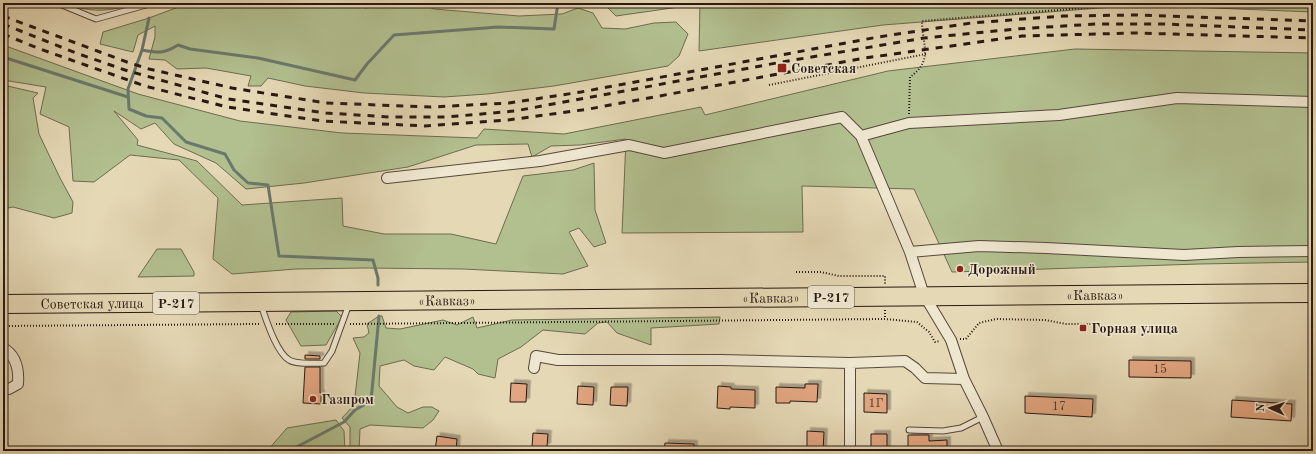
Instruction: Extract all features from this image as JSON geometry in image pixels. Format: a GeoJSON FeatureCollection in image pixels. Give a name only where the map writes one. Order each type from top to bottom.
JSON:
{"type":"FeatureCollection","features":[{"type":"Feature","properties":{"kind":"highway","name":"«Кавказ»"},"geometry":{"type":"LineString","coordinates":[[350,302],[1313,292]]}},
{"type":"Feature","properties":{"kind":"highway","name":"Советская улица"},"geometry":{"type":"LineString","coordinates":[[3,304],[350,302]]}},
{"type":"Feature","properties":{"kind":"street"},"geometry":{"type":"LineString","coordinates":[[860,136],[909,123],[1059,115],[1177,98],[1313,102]]}},
{"type":"Feature","properties":{"kind":"street"},"geometry":{"type":"LineString","coordinates":[[387,178],[540,160],[629,145],[664,153],[842,116],[860,136],[910,252],[924,295],[951,340],[964,379],[984,417],[998,451]]}},
{"type":"Feature","properties":{"kind":"street"},"geometry":{"type":"LineString","coordinates":[[910,252],[979,246],[1184,255],[1238,252],[1313,251]]}},
{"type":"Feature","properties":{"kind":"street"},"geometry":{"type":"LineString","coordinates":[[3,348],[9,351],[15,360],[19,376],[18,384],[9,389]]}},
{"type":"Feature","properties":{"kind":"street"},"geometry":{"type":"LineString","coordinates":[[534,368],[536,356],[558,360],[729,360],[850,363],[905,361],[925,378],[964,379]]}},
{"type":"Feature","properties":{"kind":"street"},"geometry":{"type":"LineString","coordinates":[[850,363],[850,451]]}},
{"type":"Feature","properties":{"kind":"lane"},"geometry":{"type":"LineString","coordinates":[[57,3],[96,19],[153,3]]}},
{"type":"Feature","properties":{"kind":"lane"},"geometry":{"type":"LineString","coordinates":[[260,302],[267,324],[280,349],[290,360],[309,364],[324,363],[332,351],[350,302]]}},
{"type":"Feature","properties":{"kind":"lane"},"geometry":{"type":"LineString","coordinates":[[909,430],[943,431],[960,428],[984,417]]}},
{"type":"Feature","properties":{"kind":"path"},"geometry":{"type":"LineString","coordinates":[[909,123],[910,77],[920,70],[926,54],[922,21],[1108,6],[1109,3]]}},
{"type":"Feature","properties":{"kind":"path"},"geometry":{"type":"LineString","coordinates":[[769,85],[926,54]]}},
{"type":"Feature","properties":{"kind":"path"},"geometry":{"type":"LineString","coordinates":[[3,326],[885,319],[917,322],[928,332],[935,342],[966,339],[979,324],[996,319],[1045,320],[1066,324],[1095,324]]}},
{"type":"Feature","properties":{"kind":"green space"},"geometry":{"type":"Polygon","coordinates":[[[68,3],[136,3],[119,8],[93,10],[84,9],[68,3]]]}},
{"type":"Feature","properties":{"kind":"green space"},"geometry":{"type":"Polygon","coordinates":[[[189,3],[345,3],[366,8],[385,3],[421,3],[434,9],[519,16],[562,14],[578,8],[593,13],[602,28],[625,29],[654,23],[676,22],[688,34],[679,56],[668,66],[554,86],[487,94],[444,97],[364,93],[305,86],[268,78],[261,86],[248,86],[251,76],[206,68],[177,69],[165,60],[149,59],[155,37],[155,26],[138,35],[133,52],[100,44],[103,32],[149,18],[189,3]]]}},
{"type":"Feature","properties":{"kind":"green space"},"geometry":{"type":"Polygon","coordinates":[[[603,3],[1313,3],[1313,12],[1138,5],[883,25],[699,51],[700,4],[616,16],[603,3]]]}},
{"type":"Feature","properties":{"kind":"green space"},"geometry":{"type":"Polygon","coordinates":[[[3,45],[138,94],[240,121],[342,133],[477,138],[484,129],[564,134],[701,107],[705,115],[888,71],[1075,49],[1313,53],[1313,262],[952,272],[914,189],[802,186],[803,232],[622,233],[626,139],[580,145],[551,146],[532,157],[528,144],[476,145],[408,167],[304,183],[246,189],[216,163],[174,144],[155,123],[141,129],[114,111],[138,140],[137,145],[197,161],[242,205],[342,198],[343,226],[384,234],[451,234],[496,244],[523,176],[573,170],[594,163],[595,210],[606,243],[594,247],[579,228],[569,232],[588,266],[563,274],[463,269],[364,268],[296,269],[232,274],[213,259],[218,198],[179,160],[130,155],[94,182],[73,181],[69,127],[40,114],[46,87],[3,80],[3,45]]]}},
{"type":"Feature","properties":{"kind":"green space"},"geometry":{"type":"Polygon","coordinates":[[[3,85],[38,93],[33,98],[39,134],[73,202],[72,213],[54,218],[13,207],[3,209],[3,85]]]}},
{"type":"Feature","properties":{"kind":"green space"},"geometry":{"type":"Polygon","coordinates":[[[157,249],[181,249],[194,272],[194,276],[138,277],[157,249]]]}},
{"type":"Feature","properties":{"kind":"green space"},"geometry":{"type":"Polygon","coordinates":[[[336,311],[342,317],[326,345],[301,346],[286,320],[291,312],[336,311]]]}},
{"type":"Feature","properties":{"kind":"green space"},"geometry":{"type":"Polygon","coordinates":[[[379,316],[382,316],[386,328],[400,329],[443,320],[457,325],[473,317],[477,328],[512,320],[720,317],[719,324],[651,328],[651,345],[617,333],[607,322],[598,323],[585,334],[543,330],[521,347],[498,359],[495,378],[478,374],[473,369],[445,357],[434,370],[414,366],[404,360],[380,366],[379,386],[397,407],[408,413],[423,407],[432,407],[439,411],[433,420],[423,428],[370,425],[360,429],[359,451],[350,451],[350,427],[342,418],[354,405],[360,353],[353,338],[364,337],[369,333],[367,324],[379,316]]]}},
{"type":"Feature","properties":{"kind":"green space"},"geometry":{"type":"Polygon","coordinates":[[[336,420],[344,431],[345,451],[267,451],[287,428],[336,420]]]}},
{"type":"Feature","properties":{"kind":"building"},"geometry":{"type":"Polygon","coordinates":[[[305,355],[320,356],[320,359],[305,359],[305,355]]]}},
{"type":"Feature","properties":{"kind":"building"},"geometry":{"type":"Polygon","coordinates":[[[1129,360],[1191,361],[1191,378],[1129,377],[1129,360]]]}},
{"type":"Feature","properties":{"kind":"building"},"geometry":{"type":"Polygon","coordinates":[[[305,367],[320,367],[321,404],[303,403],[305,367]]]}},
{"type":"Feature","properties":{"kind":"building"},"geometry":{"type":"Polygon","coordinates":[[[511,383],[527,384],[526,402],[510,402],[511,383]]]}},
{"type":"Feature","properties":{"kind":"building"},"geometry":{"type":"Polygon","coordinates":[[[805,384],[818,384],[817,402],[790,401],[790,403],[776,403],[776,387],[805,388],[805,384]]]}},
{"type":"Feature","properties":{"kind":"building"},"geometry":{"type":"Polygon","coordinates":[[[578,386],[594,387],[593,405],[577,404],[578,386]]]}},
{"type":"Feature","properties":{"kind":"building"},"geometry":{"type":"Polygon","coordinates":[[[718,386],[731,387],[731,389],[755,390],[755,408],[717,408],[718,386]]]}},
{"type":"Feature","properties":{"kind":"building"},"geometry":{"type":"Polygon","coordinates":[[[611,387],[628,387],[627,406],[610,405],[611,387]]]}},
{"type":"Feature","properties":{"kind":"building"},"geometry":{"type":"Polygon","coordinates":[[[864,393],[887,394],[887,413],[864,412],[864,393]]]}},
{"type":"Feature","properties":{"kind":"building"},"geometry":{"type":"Polygon","coordinates":[[[1025,396],[1093,399],[1092,417],[1025,413],[1025,396]]]}},
{"type":"Feature","properties":{"kind":"building"},"geometry":{"type":"Polygon","coordinates":[[[1232,400],[1292,404],[1291,421],[1231,417],[1232,400]]]}},
{"type":"Feature","properties":{"kind":"building"},"geometry":{"type":"Polygon","coordinates":[[[807,431],[824,432],[823,450],[807,449],[807,431]]]}},
{"type":"Feature","properties":{"kind":"building"},"geometry":{"type":"Polygon","coordinates":[[[533,433],[548,434],[547,447],[532,447],[533,433]]]}},
{"type":"Feature","properties":{"kind":"building"},"geometry":{"type":"Polygon","coordinates":[[[871,434],[887,434],[887,451],[871,451],[871,434]]]}},
{"type":"Feature","properties":{"kind":"building"},"geometry":{"type":"Polygon","coordinates":[[[908,435],[929,435],[929,441],[947,440],[947,451],[908,451],[908,435]]]}},
{"type":"Feature","properties":{"kind":"building"},"geometry":{"type":"Polygon","coordinates":[[[437,436],[457,439],[456,451],[435,451],[437,436]]]}},
{"type":"Feature","properties":{"kind":"building"},"geometry":{"type":"Polygon","coordinates":[[[665,443],[694,444],[694,451],[664,451],[665,443]]]}},
{"type":"Feature","properties":{"kind":"waterway"},"geometry":{"type":"LineString","coordinates":[[142,50],[161,52],[178,45],[190,49],[258,58],[355,80],[367,64],[394,35],[498,27],[554,29],[558,3]]}},
{"type":"Feature","properties":{"kind":"waterway"},"geometry":{"type":"LineString","coordinates":[[149,18],[142,50],[128,89],[129,109],[146,116],[162,118],[186,142],[225,154],[234,170],[248,183],[268,185],[279,256],[373,260],[378,278],[378,285]]}},
{"type":"Feature","properties":{"kind":"waterway"},"geometry":{"type":"LineString","coordinates":[[3,57],[128,97]]}},
{"type":"Feature","properties":{"kind":"waterway"},"geometry":{"type":"LineString","coordinates":[[289,451],[344,422],[355,410],[371,401],[379,316]]}},
{"type":"Feature","properties":{"kind":"railway"},"geometry":{"type":"LineString","coordinates":[[3,16],[149,69],[232,88],[326,103],[431,107],[509,103],[581,92],[878,37],[971,23],[1063,16],[1137,15],[1313,21]]}},
{"type":"Feature","properties":{"kind":"railway"},"geometry":{"type":"LineString","coordinates":[[3,24],[76,53],[125,70],[228,99],[326,113],[390,117],[447,117],[515,111],[782,62],[924,38],[1016,29],[1096,24],[1163,24],[1313,30]]}},
{"type":"Feature","properties":{"kind":"railway"},"geometry":{"type":"LineString","coordinates":[[3,34],[40,49],[145,86],[227,107],[322,121],[425,126],[508,120],[589,109],[865,58],[1022,36],[1135,33],[1313,38]]}},
{"type":"Feature","properties":{"kind":"place","name":"Советская"},"geometry":{"type":"Point","coordinates":[782,68]}},
{"type":"Feature","properties":{"kind":"place","name":"Дорожный"},"geometry":{"type":"Point","coordinates":[960,269]}},
{"type":"Feature","properties":{"kind":"place","name":"Горная улица"},"geometry":{"type":"Point","coordinates":[1083,328]}},
{"type":"Feature","properties":{"kind":"place","name":"Газпром"},"geometry":{"type":"Point","coordinates":[313,399]}}]}
